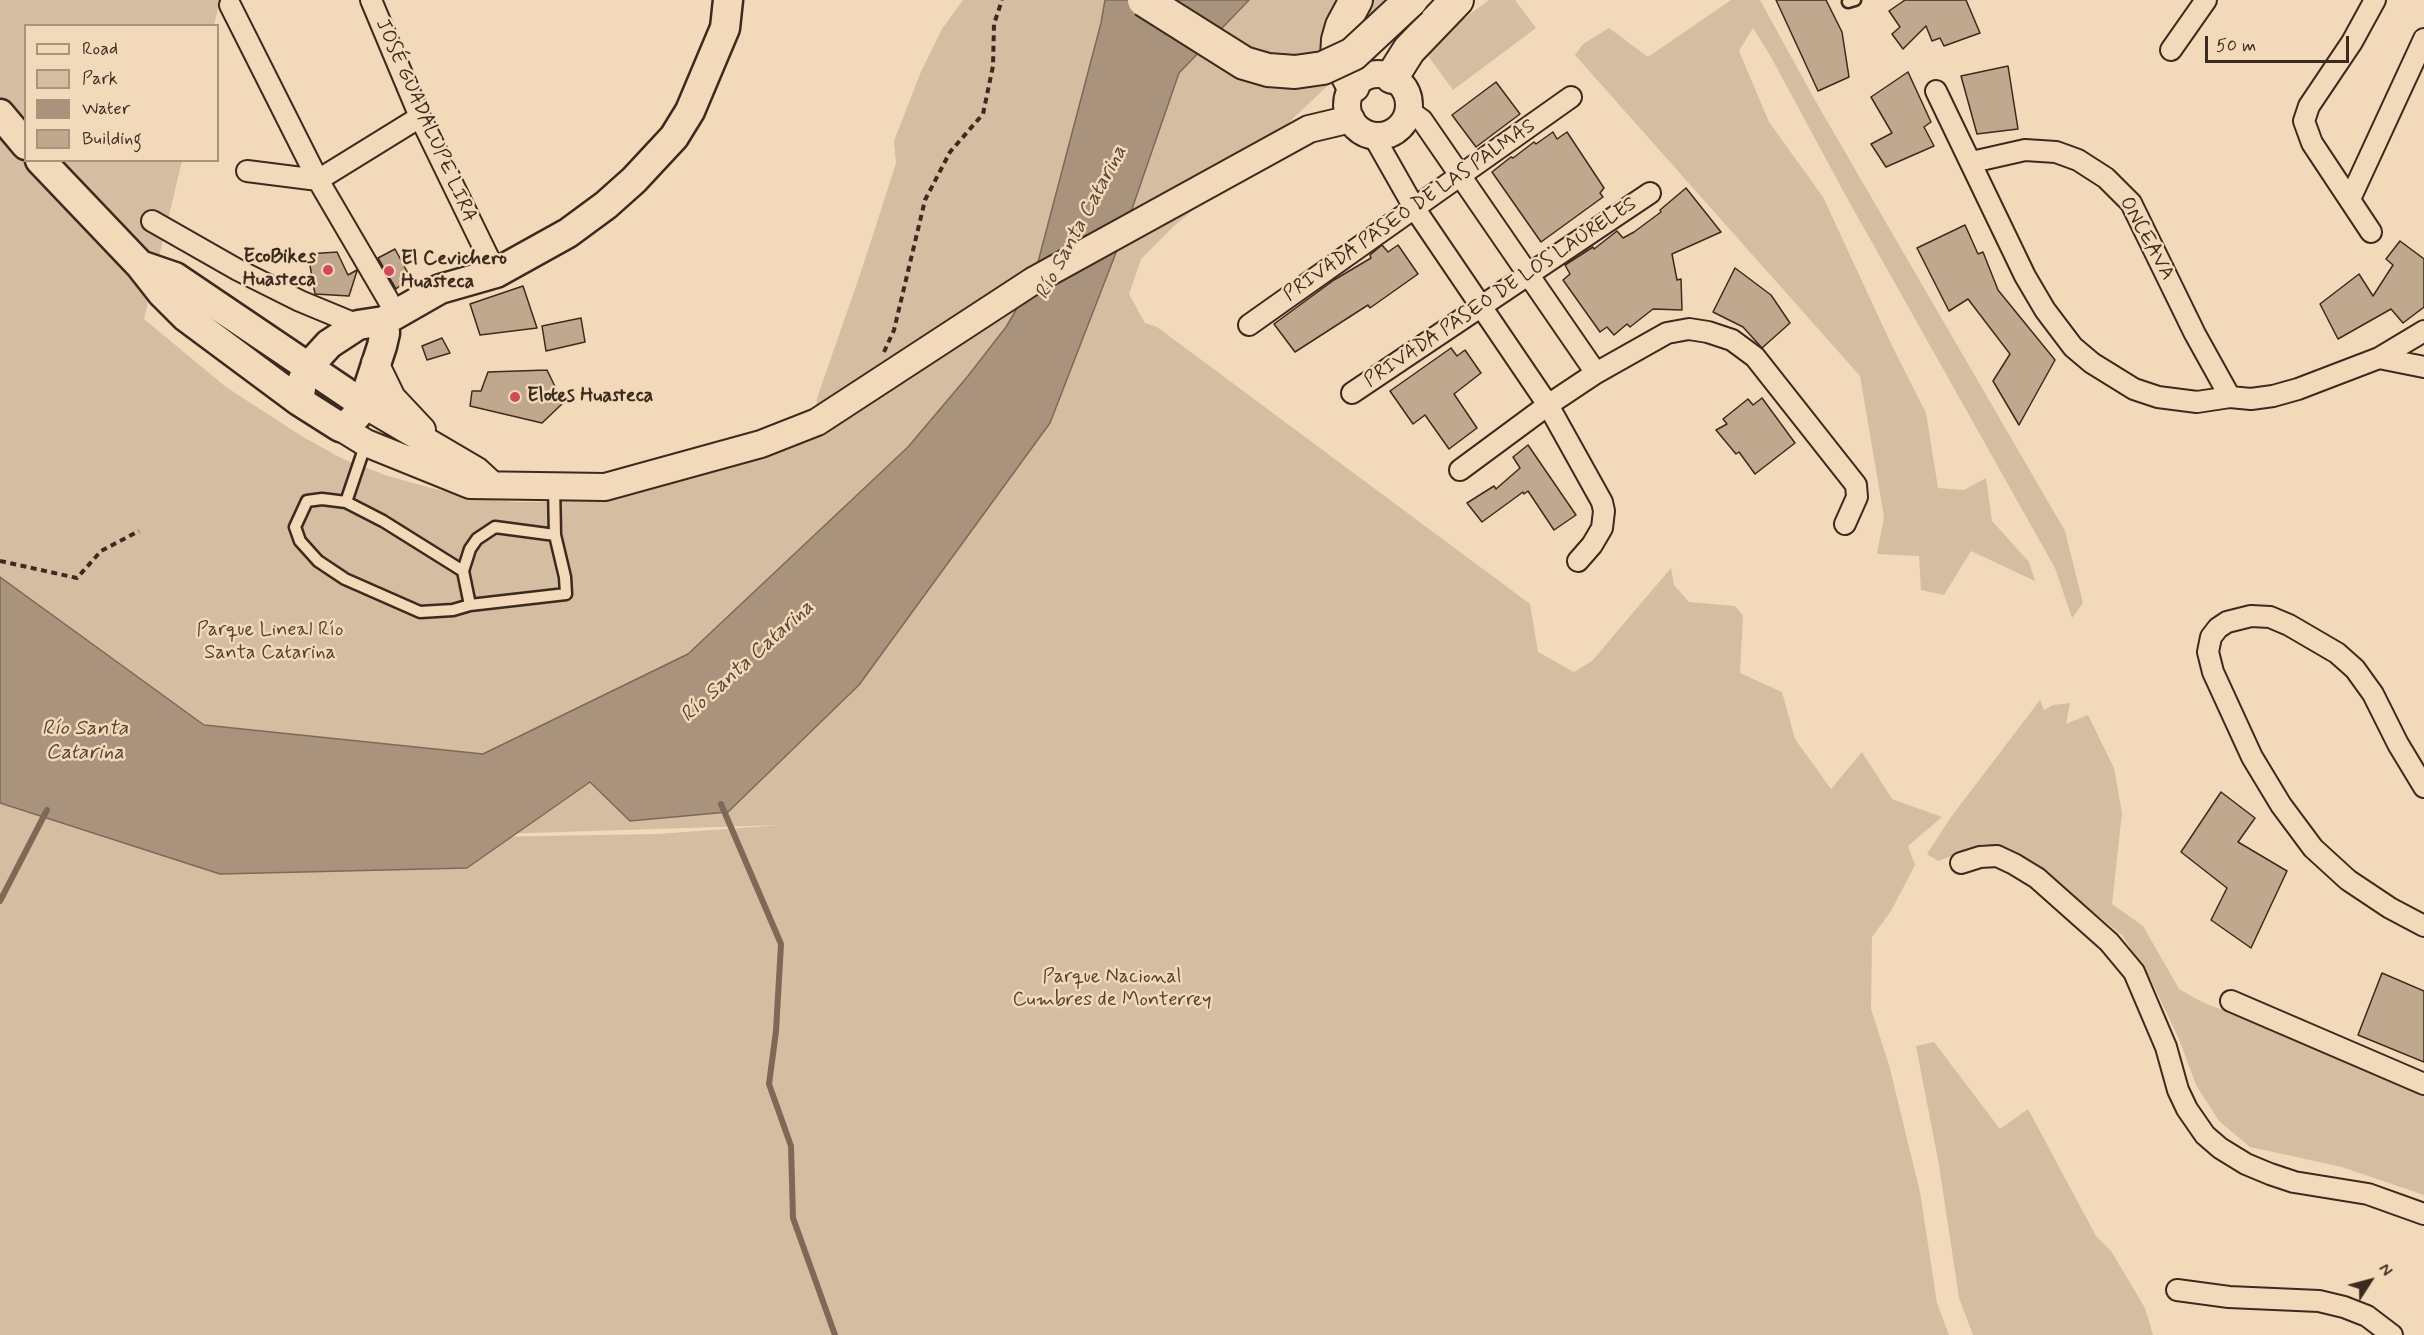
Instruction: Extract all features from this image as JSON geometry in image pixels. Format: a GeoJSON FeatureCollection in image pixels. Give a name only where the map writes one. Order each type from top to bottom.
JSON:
{"type":"FeatureCollection","features":[{"type":"Feature","properties":{"kind":"main road"},"geometry":{"type":"LineString","coordinates":[[725,28],[728,0]]}},
{"type":"Feature","properties":{"kind":"main road"},"geometry":{"type":"LineString","coordinates":[[299,401],[302,382],[308,367],[329,344],[440,289],[496,273],[568,233],[606,205],[654,161],[674,137],[690,111],[725,28],[740,0]]}},
{"type":"Feature","properties":{"kind":"main road"},"geometry":{"type":"LineString","coordinates":[[1144,0],[1244,63],[1268,70],[1295,72],[1323,68],[1353,54],[1411,0]]}},
{"type":"Feature","properties":{"kind":"main road"},"geometry":{"type":"LineString","coordinates":[[1162,0],[1225,40],[1250,52],[1270,57],[1293,57],[1319,53],[1344,43],[1397,0]]}},
{"type":"Feature","properties":{"kind":"main road"},"geometry":{"type":"LineString","coordinates":[[1353,86],[1337,56],[1338,40],[1345,18],[1356,0]]}},
{"type":"Feature","properties":{"kind":"main road"},"geometry":{"type":"LineString","coordinates":[[1392,77],[1409,50],[1457,0]]}},
{"type":"Feature","properties":{"kind":"main road"},"geometry":{"type":"LineString","coordinates":[[0,114],[24,143]]}},
{"type":"Feature","properties":{"kind":"main road"},"geometry":{"type":"LineString","coordinates":[[42,162],[186,317],[299,401],[340,427],[357,416],[374,411]]}},
{"type":"Feature","properties":{"kind":"main road"},"geometry":{"type":"LineString","coordinates":[[140,265],[176,278],[374,411]]}},
{"type":"Feature","properties":{"kind":"main road"},"geometry":{"type":"LineString","coordinates":[[374,411],[375,363],[385,333],[380,320]]}},
{"type":"Feature","properties":{"kind":"street","name":"JOSÉ GUADALUPE LIRA"},"geometry":{"type":"LineString","coordinates":[[371,0],[420,117],[496,273]]}},
{"type":"Feature","properties":{"kind":"street"},"geometry":{"type":"LineString","coordinates":[[2171,50],[2206,0]]}},
{"type":"Feature","properties":{"kind":"street"},"geometry":{"type":"LineString","coordinates":[[2371,232],[2312,143],[2304,121],[2309,106],[2352,42],[2375,0]]}},
{"type":"Feature","properties":{"kind":"street"},"geometry":{"type":"LineString","coordinates":[[230,5],[318,180],[380,320]]}},
{"type":"Feature","properties":{"kind":"street"},"geometry":{"type":"LineString","coordinates":[[2350,199],[2424,39]]}},
{"type":"Feature","properties":{"kind":"street"},"geometry":{"type":"LineString","coordinates":[[1381,74],[1392,77],[1406,91],[1408,111],[1399,127],[1391,132],[1373,135],[1364,132],[1351,119],[1347,102],[1353,86],[1361,79],[1371,75],[1381,74]]}},
{"type":"Feature","properties":{"kind":"street"},"geometry":{"type":"LineString","coordinates":[[1936,91],[2025,276],[2045,310],[2073,346],[2112,376],[2134,389],[2158,397],[2197,402],[2230,397],[2251,399],[2273,396],[2298,389],[2379,358],[2424,331]]}},
{"type":"Feature","properties":{"kind":"street","name":"PRIVADA PASEO DE LAS PALMAS"},"geometry":{"type":"LineString","coordinates":[[1249,325],[1570,97]]}},
{"type":"Feature","properties":{"kind":"street"},"geometry":{"type":"LineString","coordinates":[[1408,111],[1422,120],[1596,373]]}},
{"type":"Feature","properties":{"kind":"street"},"geometry":{"type":"LineString","coordinates":[[247,171],[318,180],[420,117]]}},
{"type":"Feature","properties":{"kind":"street"},"geometry":{"type":"LineString","coordinates":[[340,427],[366,443],[470,485],[605,487],[761,444],[817,422],[1033,281],[1308,129],[1351,119]]}},
{"type":"Feature","properties":{"kind":"street"},"geometry":{"type":"LineString","coordinates":[[1373,135],[1415,209],[1548,405],[1602,501],[1604,511],[1602,528],[1592,545],[1578,561]]}},
{"type":"Feature","properties":{"kind":"street","name":"ONCEAVA"},"geometry":{"type":"LineString","coordinates":[[1972,162],[2025,150],[2056,152],[2078,160],[2112,183],[2131,203],[2195,334],[2230,397]]}},
{"type":"Feature","properties":{"kind":"street","name":"PRIVADA PASEO DE LOS LAURELES"},"geometry":{"type":"LineString","coordinates":[[1352,393],[1650,193]]}},
{"type":"Feature","properties":{"kind":"street"},"geometry":{"type":"LineString","coordinates":[[152,221],[238,270],[300,301],[380,320]]}},
{"type":"Feature","properties":{"kind":"street"},"geometry":{"type":"LineString","coordinates":[[1460,470],[1548,405],[1596,373],[1667,333],[1689,329],[1708,332],[1732,340],[1755,357],[1856,485],[1857,497],[1845,524]]}},
{"type":"Feature","properties":{"kind":"street"},"geometry":{"type":"LineString","coordinates":[[2379,358],[2424,367]]}},
{"type":"Feature","properties":{"kind":"street"},"geometry":{"type":"LineString","coordinates":[[375,363],[392,398],[415,424],[453,458]]}},
{"type":"Feature","properties":{"kind":"street"},"geometry":{"type":"LineString","coordinates":[[366,443],[374,411],[477,471],[492,484]]}},
{"type":"Feature","properties":{"kind":"street"},"geometry":{"type":"LineString","coordinates":[[2424,786],[2398,744],[2373,694],[2355,669],[2337,653],[2289,625],[2270,617],[2251,616],[2227,622],[2211,637],[2208,652],[2213,672],[2252,757],[2281,805],[2313,848],[2348,880],[2390,908],[2424,926]]}},
{"type":"Feature","properties":{"kind":"street"},"geometry":{"type":"LineString","coordinates":[[1961,863],[1980,856],[1996,856],[2014,864],[2037,878],[2109,942],[2134,972],[2144,993],[2166,1047],[2178,1090],[2187,1109],[2205,1135],[2220,1148],[2246,1164],[2294,1182],[2368,1194],[2424,1214]]}},
{"type":"Feature","properties":{"kind":"street"},"geometry":{"type":"LineString","coordinates":[[2231,1001],[2424,1084]]}},
{"type":"Feature","properties":{"kind":"street"},"geometry":{"type":"LineString","coordinates":[[2177,1290],[2229,1297],[2344,1306],[2367,1316],[2392,1335]]}},
{"type":"Feature","properties":{"kind":"lane"},"geometry":{"type":"LineString","coordinates":[[346,502],[366,443]]}},
{"type":"Feature","properties":{"kind":"lane"},"geometry":{"type":"LineString","coordinates":[[464,571],[383,521],[346,502],[322,499],[307,501],[295,527],[300,541],[318,561],[345,579],[420,612],[453,610],[470,605],[566,594],[565,577],[555,535],[554,486]]}},
{"type":"Feature","properties":{"kind":"lane"},"geometry":{"type":"LineString","coordinates":[[470,605],[464,571],[470,549],[477,539],[495,528],[555,535]]}},
{"type":"Feature","properties":{"kind":"path"},"geometry":{"type":"LineString","coordinates":[[875,384],[882,356],[894,330],[925,200],[950,152],[983,114],[993,66],[994,24],[1002,0]]}},
{"type":"Feature","properties":{"kind":"path"},"geometry":{"type":"LineString","coordinates":[[0,561],[76,578],[101,551],[139,531]]}},
{"type":"Feature","properties":{"kind":"green space"},"geometry":{"type":"Polygon","coordinates":[[[0,0],[220,0],[214,24],[24,24],[24,162],[182,162],[144,319],[226,387],[303,437],[343,459],[388,476],[481,499],[549,502],[587,497],[815,429],[817,398],[896,163],[894,141],[920,74],[942,29],[963,0],[1418,0],[1225,183],[1173,227],[1141,259],[1129,294],[1145,323],[1157,327],[1530,604],[1538,652],[1574,672],[1592,661],[1671,568],[1674,585],[1689,602],[1735,606],[1743,616],[1740,673],[1782,692],[1795,739],[1831,789],[1862,752],[1892,799],[1942,817],[1908,846],[1915,865],[1891,911],[1872,937],[1871,1009],[1889,1065],[1920,1192],[1937,1303],[1949,1335],[0,1335],[0,0]],[[781,825],[308,840],[658,834],[781,825]]]}},
{"type":"Feature","properties":{"kind":"green space"},"geometry":{"type":"Polygon","coordinates":[[[1489,0],[1515,0],[1536,28],[1453,90],[1423,49],[1489,0]]]}},
{"type":"Feature","properties":{"kind":"green space"},"geometry":{"type":"Polygon","coordinates":[[[1731,0],[1760,0],[1816,102],[2065,531],[2083,603],[2072,618],[2055,568],[1753,28],[1739,51],[1769,122],[1823,197],[1893,348],[1926,413],[1938,488],[1964,490],[1986,478],[1992,521],[2029,562],[2035,581],[1971,551],[1944,595],[1921,590],[1919,556],[1877,554],[1884,517],[1860,376],[1575,55],[1583,44],[1609,28],[1648,57],[1731,0]]]}},
{"type":"Feature","properties":{"kind":"green space"},"geometry":{"type":"Polygon","coordinates":[[[2040,700],[2044,710],[2053,705],[2070,703],[2066,724],[2088,715],[2114,768],[2122,813],[2112,904],[2143,926],[2179,989],[2202,1002],[2313,1045],[2424,1093],[2424,1195],[2342,1167],[2250,1147],[2219,1121],[2196,1085],[2179,1039],[2151,980],[2122,935],[2027,859],[1984,844],[1938,861],[1927,854],[1951,817],[2040,700]]]}},
{"type":"Feature","properties":{"kind":"green space"},"geometry":{"type":"Polygon","coordinates":[[[1934,1042],[2000,1129],[2028,1109],[2096,1236],[2111,1251],[2145,1308],[2153,1335],[1973,1335],[1959,1298],[1939,1165],[1916,1046],[1934,1042]]]}},
{"type":"Feature","properties":{"kind":"water","name":"Río Santa Catarina"},"geometry":{"type":"Polygon","coordinates":[[[1105,0],[1249,0],[1179,73],[1124,232],[1050,423],[859,685],[728,812],[630,821],[590,782],[467,868],[220,874],[0,803],[0,577],[204,725],[483,754],[688,654],[908,447],[1006,327],[1033,281],[1101,23],[1105,0]]]}},
{"type":"Feature","properties":{"kind":"building"},"geometry":{"type":"Polygon","coordinates":[[[1776,0],[1826,0],[1842,32],[1849,77],[1818,91],[1776,0]]]}},
{"type":"Feature","properties":{"kind":"building"},"geometry":{"type":"Polygon","coordinates":[[[1905,0],[1966,0],[1980,33],[1944,46],[1940,38],[1932,41],[1926,26],[1903,49],[1892,34],[1900,27],[1889,11],[1905,0]]]}},
{"type":"Feature","properties":{"kind":"building"},"geometry":{"type":"Polygon","coordinates":[[[2008,66],[2018,129],[1977,134],[1961,76],[2008,66]]]}},
{"type":"Feature","properties":{"kind":"building"},"geometry":{"type":"Polygon","coordinates":[[[1908,72],[1931,122],[1924,127],[1934,146],[1886,167],[1871,144],[1892,133],[1871,97],[1908,72]]]}},
{"type":"Feature","properties":{"kind":"building"},"geometry":{"type":"Polygon","coordinates":[[[1496,82],[1520,114],[1476,147],[1452,115],[1496,82]]]}},
{"type":"Feature","properties":{"kind":"building"},"geometry":{"type":"Polygon","coordinates":[[[1553,132],[1557,139],[1567,132],[1604,188],[1600,193],[1603,197],[1541,242],[1492,172],[1511,157],[1513,158],[1534,142],[1536,144],[1553,132]]]}},
{"type":"Feature","properties":{"kind":"building"},"geometry":{"type":"Polygon","coordinates":[[[1686,188],[1721,232],[1672,254],[1677,280],[1681,279],[1682,310],[1653,309],[1630,327],[1627,324],[1614,335],[1607,327],[1600,332],[1563,280],[1570,274],[1565,265],[1593,247],[1594,249],[1617,231],[1623,238],[1634,232],[1661,212],[1660,210],[1686,188]]]}},
{"type":"Feature","properties":{"kind":"building"},"geometry":{"type":"Polygon","coordinates":[[[1965,225],[1978,254],[1983,252],[1998,290],[2055,360],[2019,425],[1993,381],[2010,354],[1968,299],[1949,311],[1917,248],[1965,225]]]}},
{"type":"Feature","properties":{"kind":"building"},"geometry":{"type":"Polygon","coordinates":[[[2400,241],[2424,259],[2424,307],[2403,323],[2391,309],[2338,339],[2320,304],[2359,274],[2373,296],[2393,265],[2386,259],[2400,241]]]}},
{"type":"Feature","properties":{"kind":"building"},"geometry":{"type":"Polygon","coordinates":[[[1382,245],[1388,252],[1398,245],[1418,274],[1370,308],[1368,305],[1295,352],[1274,324],[1334,280],[1371,258],[1370,255],[1382,245]]]}},
{"type":"Feature","properties":{"kind":"building"},"geometry":{"type":"Polygon","coordinates":[[[395,249],[410,277],[396,289],[378,258],[395,249]]]}},
{"type":"Feature","properties":{"kind":"building","name":"EcoBikes Huasteca"},"geometry":{"type":"Polygon","coordinates":[[[337,252],[348,275],[357,270],[349,296],[315,294],[308,254],[337,252]]]}},
{"type":"Feature","properties":{"kind":"building"},"geometry":{"type":"Polygon","coordinates":[[[1735,268],[1771,295],[1790,323],[1762,348],[1743,327],[1713,312],[1735,268]]]}},
{"type":"Feature","properties":{"kind":"building"},"geometry":{"type":"Polygon","coordinates":[[[523,286],[537,328],[480,335],[470,304],[523,286]]]}},
{"type":"Feature","properties":{"kind":"building"},"geometry":{"type":"Polygon","coordinates":[[[581,318],[585,342],[546,351],[542,326],[581,318]]]}},
{"type":"Feature","properties":{"kind":"building"},"geometry":{"type":"Polygon","coordinates":[[[442,338],[450,353],[427,360],[422,346],[442,338]]]}},
{"type":"Feature","properties":{"kind":"building"},"geometry":{"type":"Polygon","coordinates":[[[1451,348],[1457,356],[1465,350],[1481,373],[1454,394],[1477,428],[1449,449],[1425,415],[1413,424],[1390,391],[1451,348]]]}},
{"type":"Feature","properties":{"kind":"building","name":"Elotes Huasteca"},"geometry":{"type":"Polygon","coordinates":[[[547,370],[563,403],[542,423],[470,406],[472,391],[481,391],[488,372],[547,370]]]}},
{"type":"Feature","properties":{"kind":"building"},"geometry":{"type":"Polygon","coordinates":[[[1762,398],[1795,443],[1755,474],[1739,452],[1736,454],[1716,430],[1727,424],[1723,419],[1748,399],[1753,405],[1762,398]]]}},
{"type":"Feature","properties":{"kind":"building"},"geometry":{"type":"Polygon","coordinates":[[[1528,445],[1576,515],[1554,530],[1528,491],[1524,494],[1523,492],[1482,522],[1467,503],[1494,486],[1496,489],[1520,468],[1513,457],[1528,445]]]}},
{"type":"Feature","properties":{"kind":"building"},"geometry":{"type":"Polygon","coordinates":[[[2221,792],[2255,818],[2238,842],[2287,871],[2251,948],[2211,920],[2227,888],[2181,852],[2221,792]]]}},
{"type":"Feature","properties":{"kind":"building"},"geometry":{"type":"Polygon","coordinates":[[[2382,973],[2424,991],[2424,1062],[2358,1035],[2382,973]]]}},
{"type":"Feature","properties":{"kind":"waterway"},"geometry":{"type":"LineString","coordinates":[[721,804],[781,944],[776,1031],[769,1084],[791,1146],[793,1218],[835,1335]]}},
{"type":"Feature","properties":{"kind":"waterway"},"geometry":{"type":"LineString","coordinates":[[0,901],[47,810]]}},
{"type":"Feature","properties":{"kind":"place","name":"EcoBikes Huasteca"},"geometry":{"type":"Point","coordinates":[328,270]}},
{"type":"Feature","properties":{"kind":"place","name":"El Cevichero Huasteca"},"geometry":{"type":"Point","coordinates":[389,271]}},
{"type":"Feature","properties":{"kind":"place","name":"Elotes Huasteca"},"geometry":{"type":"Point","coordinates":[515,397]}},
{"type":"Feature","properties":{"kind":"park label","name":"Parque Lineal Río Santa Catarina"},"geometry":{"type":"Point","coordinates":[270,642]}},
{"type":"Feature","properties":{"kind":"park label","name":"Parque Nacional Cumbres de Monterrey"},"geometry":{"type":"Point","coordinates":[1112,990]}}]}
